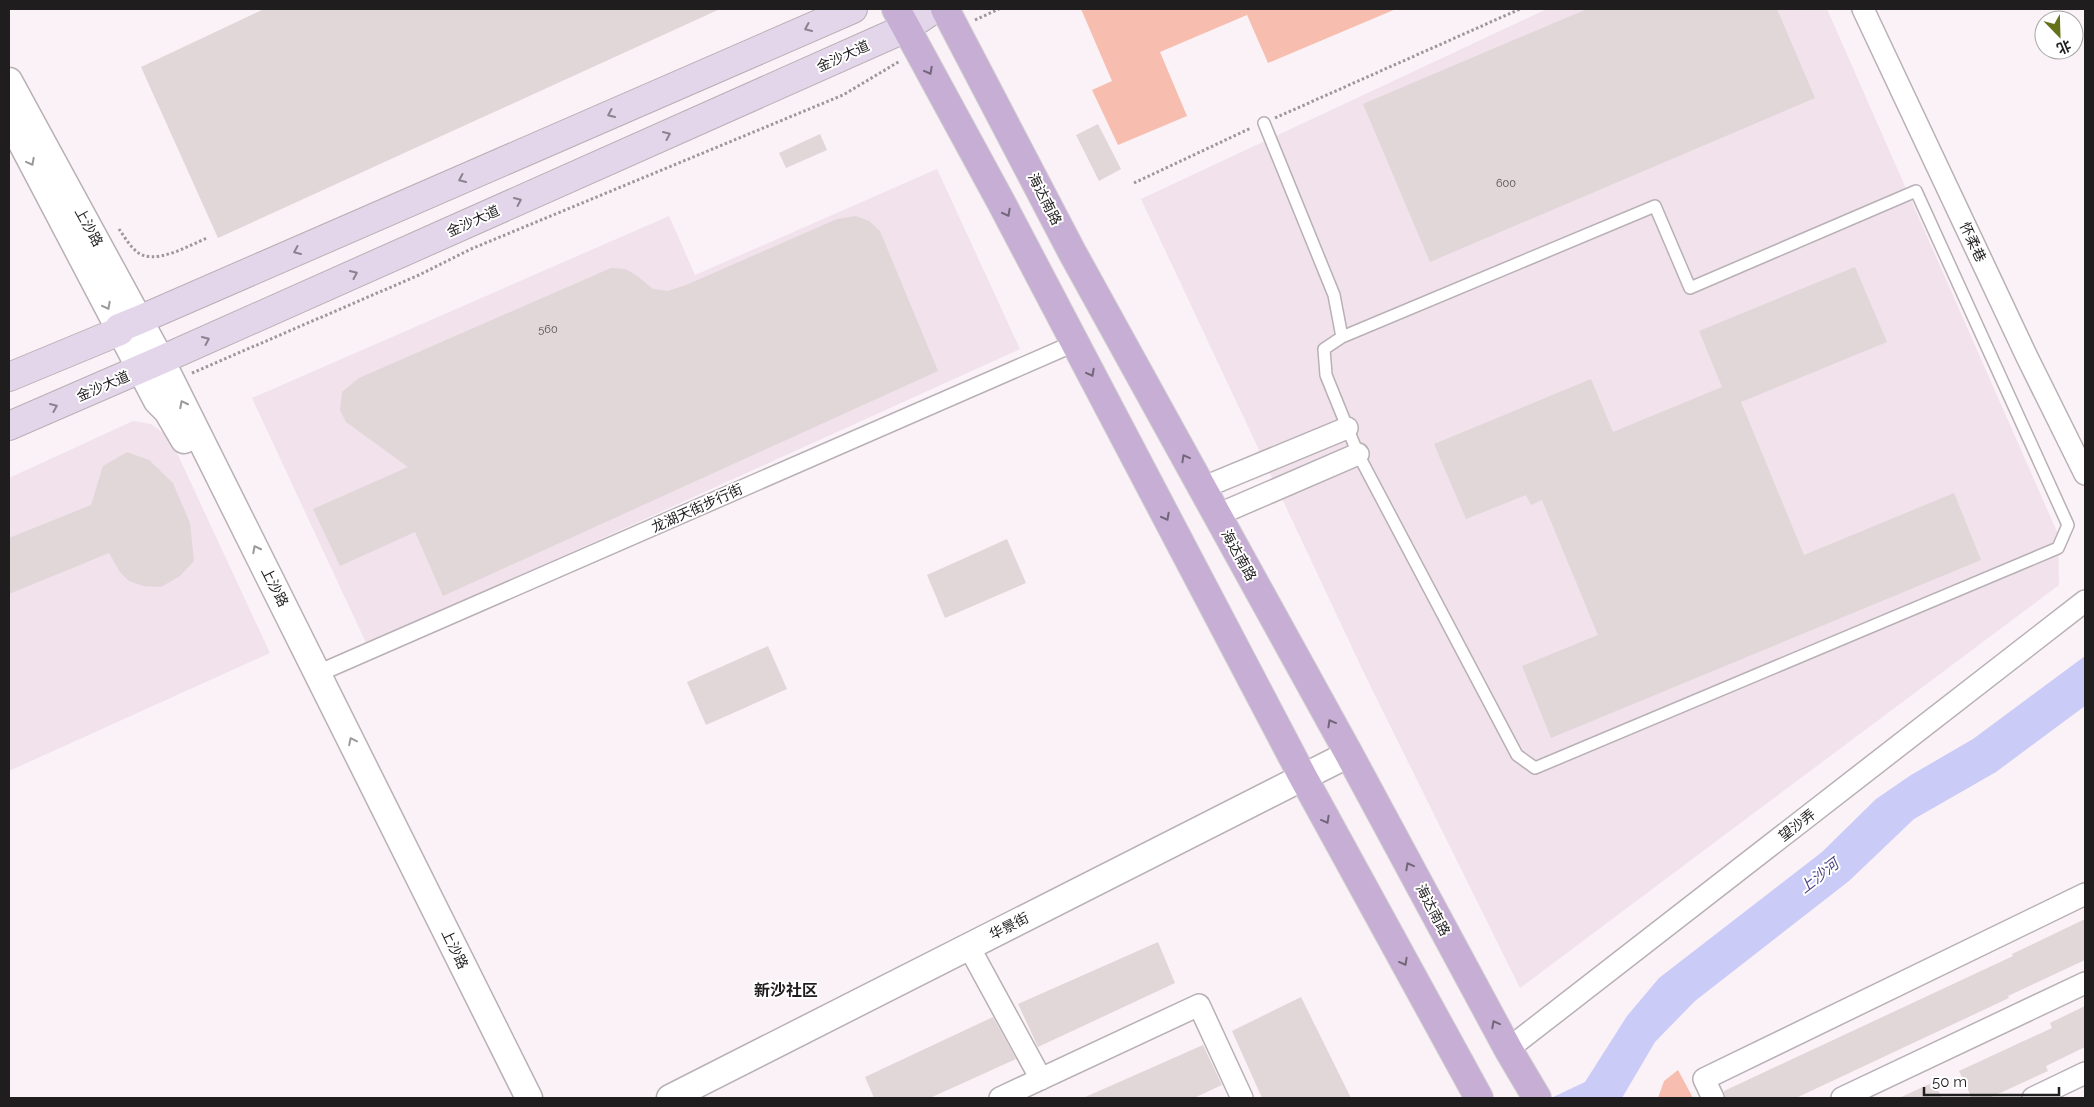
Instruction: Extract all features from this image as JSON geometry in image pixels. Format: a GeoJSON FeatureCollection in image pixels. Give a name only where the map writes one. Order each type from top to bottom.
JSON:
{"type":"FeatureCollection","features":[{"type":"Feature","properties":{"kind":"main road"},"geometry":{"type":"LineString","coordinates":[[9,377],[852,9]]}},
{"type":"Feature","properties":{"kind":"main road","name":"金沙大道"},"geometry":{"type":"LineString","coordinates":[[9,426],[158,370],[907,29],[934,9]]}},
{"type":"Feature","properties":{"kind":"main road","name":"海达南路"},"geometry":{"type":"LineString","coordinates":[[950,18],[1072,252],[1349,754],[1508,1049],[1537,1097]]}},
{"type":"Feature","properties":{"kind":"main road"},"geometry":{"type":"LineString","coordinates":[[907,29],[1075,343],[1303,777],[1479,1098]]}},
{"type":"Feature","properties":{"kind":"street","name":"怀柔巷"},"geometry":{"type":"LineString","coordinates":[[1864,9],[2027,357],[2085,474]]}},
{"type":"Feature","properties":{"kind":"street","name":"上沙路"},"geometry":{"type":"LineString","coordinates":[[9,81],[126,326]]}},
{"type":"Feature","properties":{"kind":"street","name":"上沙路"},"geometry":{"type":"LineString","coordinates":[[9,119],[126,326],[158,370],[319,673],[529,1098]]}},
{"type":"Feature","properties":{"kind":"street","name":"龙湖天街步行街"},"geometry":{"type":"LineString","coordinates":[[319,673],[1075,343]]}},
{"type":"Feature","properties":{"kind":"street","name":"上沙路"},"geometry":{"type":"LineString","coordinates":[[158,370],[157,401],[167,411],[182,438],[512,1098]]}},
{"type":"Feature","properties":{"kind":"street"},"geometry":{"type":"LineString","coordinates":[[1202,488],[1348,428]]}},
{"type":"Feature","properties":{"kind":"street"},"geometry":{"type":"LineString","coordinates":[[1217,514],[1358,454]]}},
{"type":"Feature","properties":{"kind":"street","name":"望沙弄"},"geometry":{"type":"LineString","coordinates":[[1508,1049],[2085,601]]}},
{"type":"Feature","properties":{"kind":"street","name":"华景街"},"geometry":{"type":"LineString","coordinates":[[670,1098],[1349,754]]}},
{"type":"Feature","properties":{"kind":"street"},"geometry":{"type":"LineString","coordinates":[[1713,1098],[1704,1079],[2085,894]]}},
{"type":"Feature","properties":{"kind":"street"},"geometry":{"type":"LineString","coordinates":[[968,947],[1041,1079]]}},
{"type":"Feature","properties":{"kind":"street"},"geometry":{"type":"LineString","coordinates":[[1842,1098],[2085,982]]}},
{"type":"Feature","properties":{"kind":"street"},"geometry":{"type":"LineString","coordinates":[[1000,1098],[1199,1005],[1242,1098]]}},
{"type":"Feature","properties":{"kind":"street"},"geometry":{"type":"LineString","coordinates":[[2032,1098],[2085,1073]]}},
{"type":"Feature","properties":{"kind":"lane"},"geometry":{"type":"LineString","coordinates":[[1264,123],[1334,295],[1342,337]]}},
{"type":"Feature","properties":{"kind":"lane"},"geometry":{"type":"LineString","coordinates":[[1916,191],[2068,525],[2058,548],[1535,768],[1517,755],[1358,454],[1326,375],[1324,349],[1342,337],[1655,206],[1690,288],[1916,191]]}},
{"type":"Feature","properties":{"kind":"path"},"geometry":{"type":"LineString","coordinates":[[950,18],[1000,9]]}},
{"type":"Feature","properties":{"kind":"path"},"geometry":{"type":"LineString","coordinates":[[1134,183],[1520,9]]}},
{"type":"Feature","properties":{"kind":"path"},"geometry":{"type":"LineString","coordinates":[[158,370],[228,359],[419,275],[471,249],[843,94],[907,29]]}},
{"type":"Feature","properties":{"kind":"path"},"geometry":{"type":"LineString","coordinates":[[118,229],[137,252],[155,257],[170,254],[207,238]]}},
{"type":"Feature","properties":{"kind":"shaded area"},"geometry":{"type":"Polygon","coordinates":[[[1081,9],[1396,9],[1268,63],[1247,15],[1160,52],[1187,116],[1118,145],[1092,90],[1112,81],[1081,9]]]}},
{"type":"Feature","properties":{"kind":"shaded area"},"geometry":{"type":"Polygon","coordinates":[[[1547,9],[1827,9],[2058,534],[2059,585],[1520,988],[1365,675],[1141,199],[1547,9]]]}},
{"type":"Feature","properties":{"kind":"shaded area"},"geometry":{"type":"Polygon","coordinates":[[[937,169],[1020,349],[367,645],[252,398],[669,216],[695,275],[937,169]]]}},
{"type":"Feature","properties":{"kind":"shaded area"},"geometry":{"type":"Polygon","coordinates":[[[133,421],[151,424],[170,438],[270,653],[9,771],[9,478],[133,421]]]}},
{"type":"Feature","properties":{"kind":"shaded area"},"geometry":{"type":"Polygon","coordinates":[[[1678,1070],[1693,1098],[1658,1098],[1664,1081],[1678,1070]]]}},
{"type":"Feature","properties":{"kind":"water","name":"上沙河"},"geometry":{"type":"Polygon","coordinates":[[[2085,656],[2085,706],[1996,772],[1914,819],[1849,881],[1695,1001],[1655,1042],[1622,1098],[1551,1098],[1585,1082],[1627,1016],[1659,978],[1822,852],[1876,799],[1911,775],[1973,739],[2085,656]]]}},
{"type":"Feature","properties":{"kind":"building"},"geometry":{"type":"Polygon","coordinates":[[[264,9],[720,9],[218,238],[141,67],[264,9]]]}},
{"type":"Feature","properties":{"kind":"building"},"geometry":{"type":"Polygon","coordinates":[[[1587,9],[1777,9],[1815,98],[1430,262],[1363,104],[1587,9]]]}},
{"type":"Feature","properties":{"kind":"building"},"geometry":{"type":"Polygon","coordinates":[[[1098,124],[1121,169],[1099,181],[1076,135],[1098,124]]]}},
{"type":"Feature","properties":{"kind":"building"},"geometry":{"type":"Polygon","coordinates":[[[820,134],[827,150],[786,168],[779,153],[820,134]]]}},
{"type":"Feature","properties":{"kind":"building"},"geometry":{"type":"Polygon","coordinates":[[[856,216],[869,221],[880,231],[938,371],[443,596],[415,532],[340,566],[313,509],[408,467],[346,422],[340,410],[342,392],[359,378],[611,268],[625,269],[636,275],[653,289],[668,291],[686,285],[837,219],[856,216]]]}},
{"type":"Feature","properties":{"kind":"building"},"geometry":{"type":"Polygon","coordinates":[[[1855,267],[1887,342],[1741,402],[1804,555],[1954,493],[1981,560],[1551,738],[1522,666],[1598,635],[1542,500],[1531,505],[1526,495],[1466,519],[1434,444],[1591,379],[1613,432],[1722,387],[1699,331],[1855,267]]]}},
{"type":"Feature","properties":{"kind":"building"},"geometry":{"type":"Polygon","coordinates":[[[127,452],[149,460],[173,483],[190,523],[194,561],[180,576],[161,587],[143,586],[129,581],[120,572],[109,553],[9,594],[9,538],[91,505],[103,466],[127,452]]]}},
{"type":"Feature","properties":{"kind":"building"},"geometry":{"type":"Polygon","coordinates":[[[1007,539],[1026,583],[945,618],[927,575],[1007,539]]]}},
{"type":"Feature","properties":{"kind":"building"},"geometry":{"type":"Polygon","coordinates":[[[768,646],[787,689],[706,725],[687,682],[768,646]]]}},
{"type":"Feature","properties":{"kind":"building"},"geometry":{"type":"Polygon","coordinates":[[[2085,919],[2085,960],[2008,996],[2009,998],[1796,1098],[1725,1098],[1724,1091],[2013,956],[2012,954],[2085,919]]]}},
{"type":"Feature","properties":{"kind":"building"},"geometry":{"type":"Polygon","coordinates":[[[1158,942],[1175,983],[1038,1047],[1018,1004],[1158,942]]]}},
{"type":"Feature","properties":{"kind":"building"},"geometry":{"type":"Polygon","coordinates":[[[1301,997],[1351,1098],[1262,1098],[1232,1031],[1301,997]]]}},
{"type":"Feature","properties":{"kind":"building"},"geometry":{"type":"Polygon","coordinates":[[[2085,1006],[2085,1047],[2046,1066],[2048,1071],[1989,1098],[1972,1098],[1959,1071],[2052,1028],[2050,1023],[2085,1006]]]}},
{"type":"Feature","properties":{"kind":"building"},"geometry":{"type":"Polygon","coordinates":[[[993,1017],[1016,1059],[930,1098],[874,1098],[865,1077],[993,1017]]]}},
{"type":"Feature","properties":{"kind":"building"},"geometry":{"type":"Polygon","coordinates":[[[1203,1045],[1222,1085],[1194,1098],[1083,1098],[1203,1045]]]}},
{"type":"Feature","properties":{"kind":"building"},"geometry":{"type":"Polygon","coordinates":[[[1934,1082],[1942,1098],[1899,1098],[1934,1082]]]}},
{"type":"Feature","properties":{"kind":"district","name":"新沙社区"},"geometry":{"type":"Point","coordinates":[786,990]}}]}
